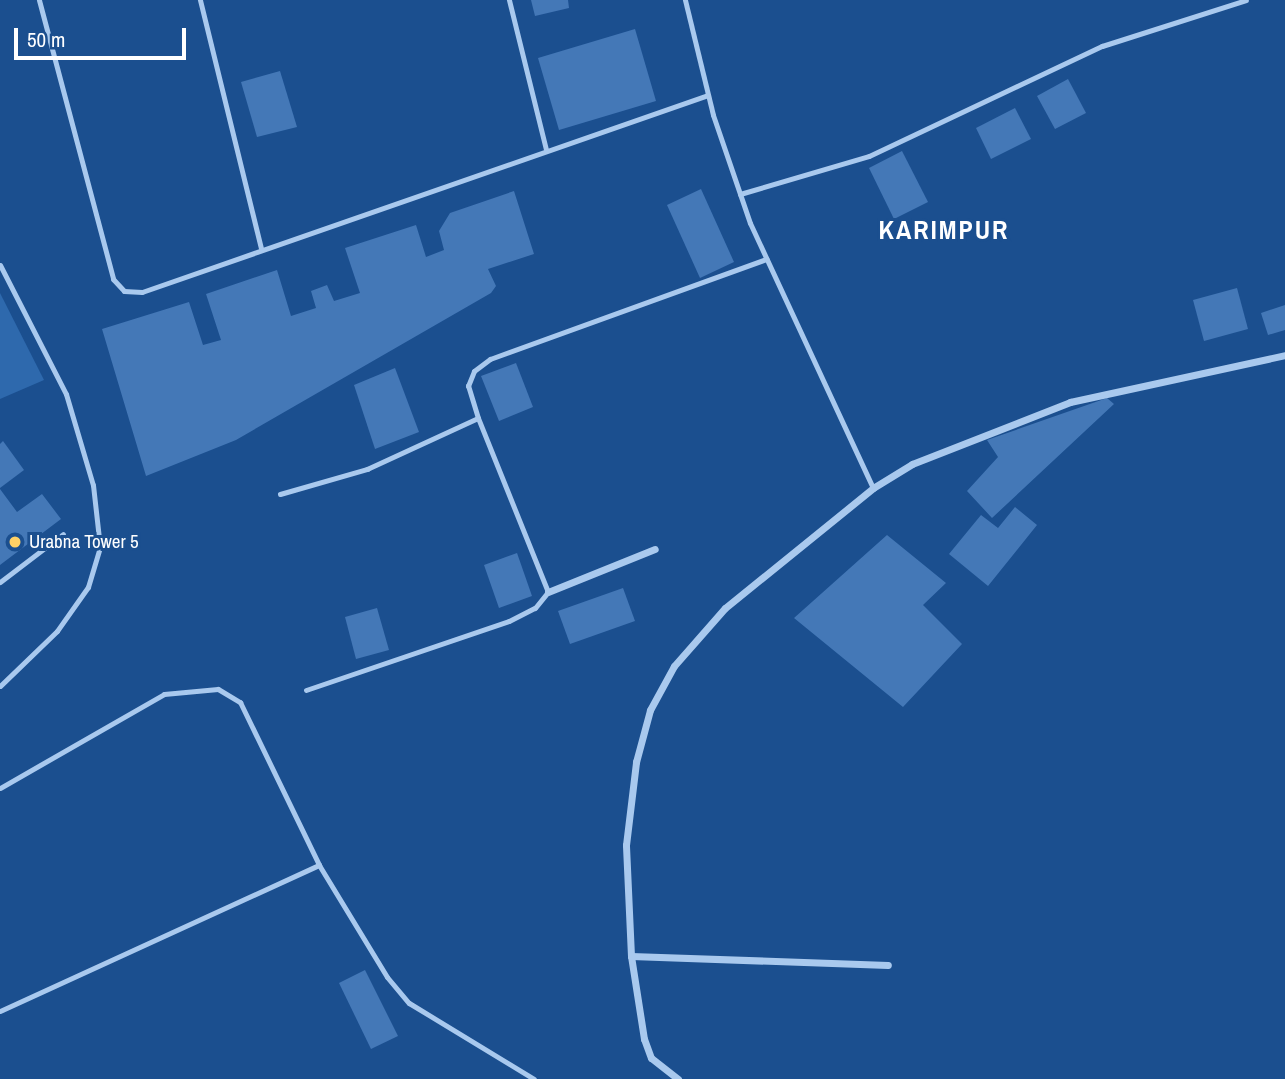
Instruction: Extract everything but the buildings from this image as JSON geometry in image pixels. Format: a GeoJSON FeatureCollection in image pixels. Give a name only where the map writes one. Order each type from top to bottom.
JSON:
{"type":"FeatureCollection","features":[{"type":"Feature","properties":{"kind":"street"},"geometry":{"type":"LineString","coordinates":[[678,1079],[651,1058],[644,1039],[631,956],[628,800],[650,710],[674,666],[725,608],[873,488],[1018,419],[1285,355]]}},
{"type":"Feature","properties":{"kind":"street"},"geometry":{"type":"LineString","coordinates":[[548,592],[655,549]]}},
{"type":"Feature","properties":{"kind":"street"},"geometry":{"type":"LineString","coordinates":[[631,956],[888,965]]}},
{"type":"Feature","properties":{"kind":"lane"},"geometry":{"type":"LineString","coordinates":[[39,0],[113,279],[124,291],[142,292],[261,248],[708,95]]}},
{"type":"Feature","properties":{"kind":"lane"},"geometry":{"type":"LineString","coordinates":[[200,0],[261,248]]}},
{"type":"Feature","properties":{"kind":"lane"},"geometry":{"type":"LineString","coordinates":[[509,0],[546,150]]}},
{"type":"Feature","properties":{"kind":"lane"},"geometry":{"type":"LineString","coordinates":[[685,0],[708,95],[740,194],[767,259],[873,488]]}},
{"type":"Feature","properties":{"kind":"lane"},"geometry":{"type":"LineString","coordinates":[[740,194],[869,156],[1102,46],[1245,0]]}},
{"type":"Feature","properties":{"kind":"lane"},"geometry":{"type":"LineString","coordinates":[[306,691],[509,621],[535,608],[548,592],[478,418],[468,387],[474,370],[490,359],[767,259]]}},
{"type":"Feature","properties":{"kind":"lane"},"geometry":{"type":"LineString","coordinates":[[0,265],[66,394],[93,485],[100,547],[89,587],[57,631],[0,686]]}},
{"type":"Feature","properties":{"kind":"lane"},"geometry":{"type":"LineString","coordinates":[[280,494],[367,469],[478,418]]}},
{"type":"Feature","properties":{"kind":"lane"},"geometry":{"type":"LineString","coordinates":[[0,582],[63,534]]}},
{"type":"Feature","properties":{"kind":"lane"},"geometry":{"type":"LineString","coordinates":[[0,788],[164,694],[218,688],[240,702],[320,865],[409,1003],[536,1078]]}},
{"type":"Feature","properties":{"kind":"lane"},"geometry":{"type":"LineString","coordinates":[[0,1011],[320,865]]}},
{"type":"Feature","properties":{"kind":"shaded area"},"geometry":{"type":"Polygon","coordinates":[[[0,293],[44,380],[0,399],[0,293]]]}},
{"type":"Feature","properties":{"kind":"place","name":"Urabna Tower 5"},"geometry":{"type":"Point","coordinates":[15,542]}},
{"type":"Feature","properties":{"kind":"district","name":"KARIMPUR"},"geometry":{"type":"Point","coordinates":[944,230]}}]}
